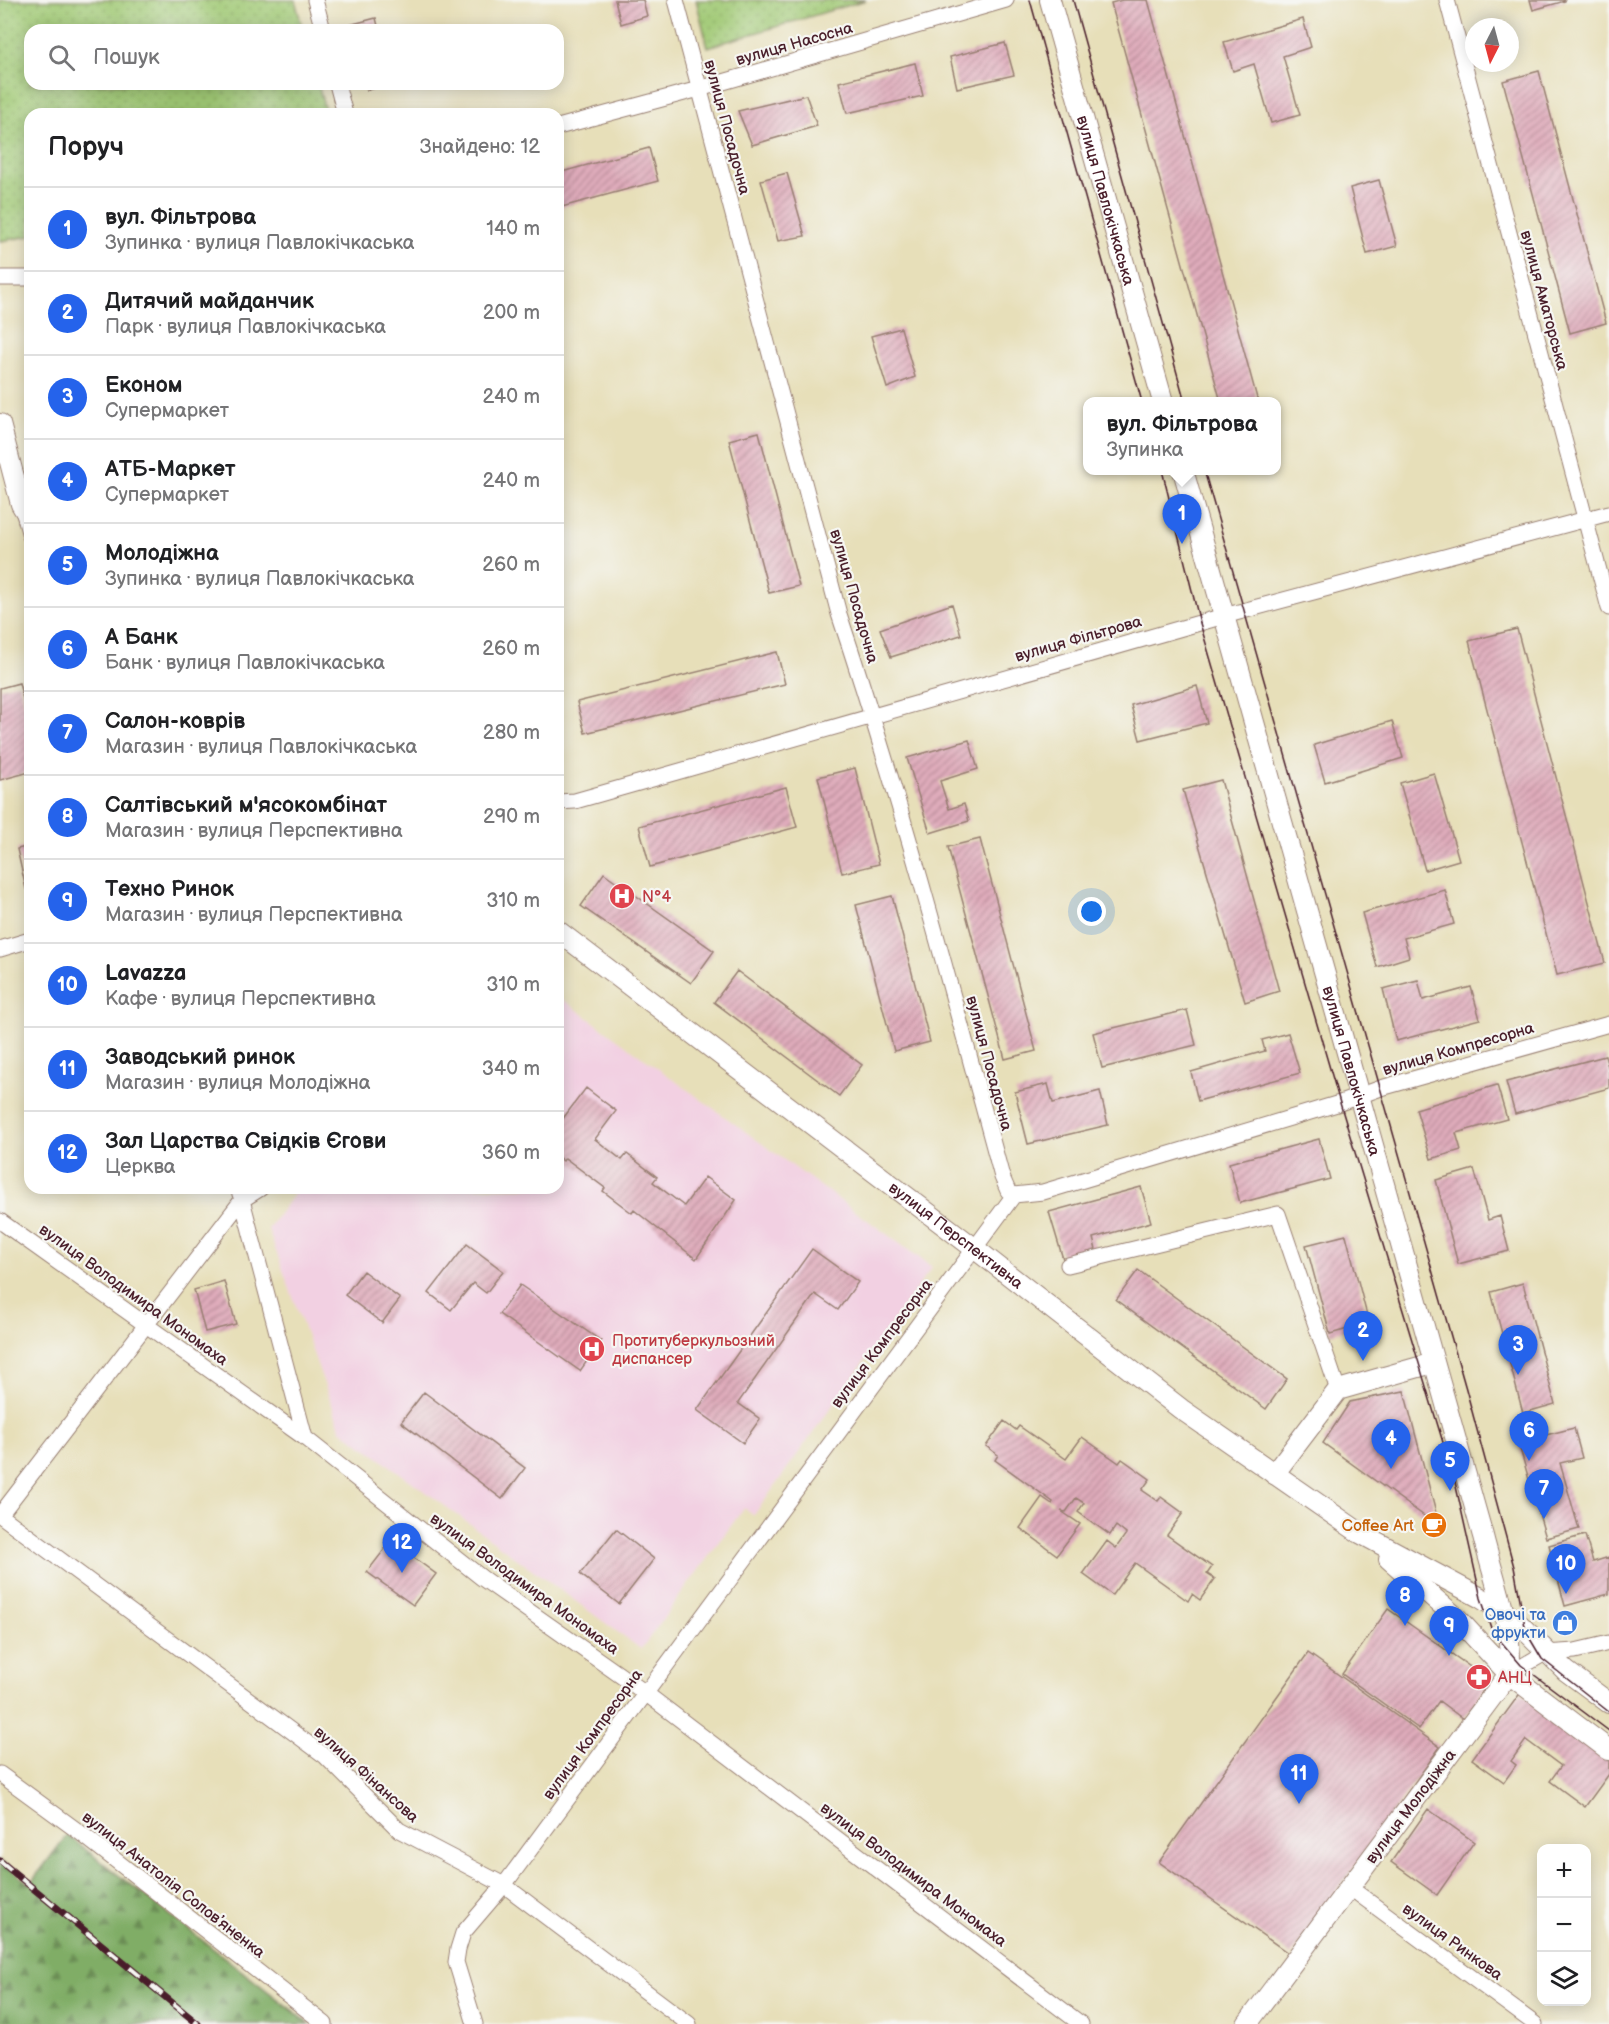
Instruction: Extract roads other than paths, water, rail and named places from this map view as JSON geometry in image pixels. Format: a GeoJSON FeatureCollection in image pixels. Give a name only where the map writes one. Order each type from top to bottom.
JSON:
{"type":"FeatureCollection","features":[{"type":"Feature","properties":{"kind":"street"},"geometry":{"type":"LineString","coordinates":[[315,0],[321,24]]}},
{"type":"Feature","properties":{"kind":"street","name":"вулиця Посадочна"},"geometry":{"type":"LineString","coordinates":[[676,0],[839,614],[872,714],[930,909],[1002,1177],[1008,1191],[1014,1195]]}},
{"type":"Feature","properties":{"kind":"street","name":"вулиця Насосна"},"geometry":{"type":"LineString","coordinates":[[564,125],[699,89],[1005,0]]}},
{"type":"Feature","properties":{"kind":"street","name":"вулиця Павлокічкаська"},"geometry":{"type":"LineString","coordinates":[[1050,0],[1162,397]]}},
{"type":"Feature","properties":{"kind":"street","name":"вулиця Аматорська"},"geometry":{"type":"LineString","coordinates":[[1447,0],[1609,608]]}},
{"type":"Feature","properties":{"kind":"street"},"geometry":{"type":"LineString","coordinates":[[339,90],[343,108]]}},
{"type":"Feature","properties":{"kind":"street"},"geometry":{"type":"LineString","coordinates":[[0,278],[24,278]]}},
{"type":"Feature","properties":{"kind":"street"},"geometry":{"type":"LineString","coordinates":[[0,423],[24,504]]}},
{"type":"Feature","properties":{"kind":"street","name":"вулиця Павлокічкаська"},"geometry":{"type":"LineString","coordinates":[[1184,475],[1501,1610],[1511,1655],[1509,1674]]}},
{"type":"Feature","properties":{"kind":"street","name":"вулиця Фільтрова"},"geometry":{"type":"LineString","coordinates":[[564,802],[575,801],[872,714],[1224,616],[1609,513]]}},
{"type":"Feature","properties":{"kind":"street","name":"вулиця Перспективна"},"geometry":{"type":"LineString","coordinates":[[564,936],[1181,1409],[1360,1533],[1501,1610],[1514,1619],[1545,1653],[1609,1703]]}},
{"type":"Feature","properties":{"kind":"street"},"geometry":{"type":"LineString","coordinates":[[0,949],[24,942]]}},
{"type":"Feature","properties":{"kind":"street","name":"вулиця Компресорна"},"geometry":{"type":"LineString","coordinates":[[475,2024],[456,1962],[463,1933],[504,1885],[644,1692],[1014,1195],[1043,1192],[1358,1096],[1609,1024]]}},
{"type":"Feature","properties":{"kind":"street"},"geometry":{"type":"LineString","coordinates":[[0,1515],[146,1327],[240,1194]]}},
{"type":"Feature","properties":{"kind":"street"},"geometry":{"type":"LineString","coordinates":[[240,1194],[305,1438]]}},
{"type":"Feature","properties":{"kind":"street"},"geometry":{"type":"LineString","coordinates":[[1068,1265],[1278,1214],[1338,1390]]}},
{"type":"Feature","properties":{"kind":"street","name":"вулиця Володимира Мономаха"},"geometry":{"type":"LineString","coordinates":[[0,1221],[305,1438],[482,1578],[644,1692],[1081,2024]]}},
{"type":"Feature","properties":{"kind":"street"},"geometry":{"type":"LineString","coordinates":[[1274,1474],[1338,1390],[1433,1363]]}},
{"type":"Feature","properties":{"kind":"street","name":"вулиця Фінансова"},"geometry":{"type":"LineString","coordinates":[[0,1515],[325,1756],[399,1830],[504,1885],[689,2024]]}},
{"type":"Feature","properties":{"kind":"street","name":"вулиця Перспективна"},"geometry":{"type":"LineString","coordinates":[[1360,1533],[1457,1618],[1509,1674],[1609,1750]]}},
{"type":"Feature","properties":{"kind":"street","name":"вулиця Молодіжна"},"geometry":{"type":"LineString","coordinates":[[1247,2024],[1509,1674],[1545,1653],[1575,1651],[1609,1643]]}},
{"type":"Feature","properties":{"kind":"street","name":"вулиця Анатолія Соловʼяненка"},"geometry":{"type":"LineString","coordinates":[[0,1774],[325,2024]]}},
{"type":"Feature","properties":{"kind":"street","name":"вулиця Ринкова"},"geometry":{"type":"LineString","coordinates":[[1349,1887],[1535,2024]]}},
{"type":"Feature","properties":{"kind":"tram line"},"geometry":{"type":"LineString","coordinates":[[1030,0],[1141,397]]}},
{"type":"Feature","properties":{"kind":"tram line"},"geometry":{"type":"LineString","coordinates":[[1073,0],[1184,397]]}},
{"type":"Feature","properties":{"kind":"tram line"},"geometry":{"type":"LineString","coordinates":[[1163,475],[1200,623],[1340,1103],[1455,1482],[1481,1598],[1492,1631],[1521,1665],[1609,1731]]}},
{"type":"Feature","properties":{"kind":"tram line"},"geometry":{"type":"LineString","coordinates":[[1205,475],[1466,1389],[1514,1567],[1526,1632],[1542,1659],[1609,1712]]}},
{"type":"Feature","properties":{"kind":"railway"},"geometry":{"type":"LineString","coordinates":[[0,1861],[198,2024]]}},
{"type":"Feature","properties":{"kind":"place","name":"вул. Фільтрова"},"geometry":{"type":"Point","coordinates":[1182,544]}},
{"type":"Feature","properties":{"kind":"place","name":"N°4"},"geometry":{"type":"Point","coordinates":[622,896]}},
{"type":"Feature","properties":{"kind":"place","name":"Протитуберкульозний диспансер"},"geometry":{"type":"Point","coordinates":[592,1349]}},
{"type":"Feature","properties":{"kind":"place","name":"Дитячий майданчик"},"geometry":{"type":"Point","coordinates":[1363,1361]}},
{"type":"Feature","properties":{"kind":"place","name":"Економ"},"geometry":{"type":"Point","coordinates":[1518,1375]}},
{"type":"Feature","properties":{"kind":"place","name":"А Банк"},"geometry":{"type":"Point","coordinates":[1529,1461]}},
{"type":"Feature","properties":{"kind":"place","name":"АТБ-Маркет"},"geometry":{"type":"Point","coordinates":[1391,1469]}},
{"type":"Feature","properties":{"kind":"place","name":"Молодіжна"},"geometry":{"type":"Point","coordinates":[1450,1491]}},
{"type":"Feature","properties":{"kind":"place","name":"Салон-коврів"},"geometry":{"type":"Point","coordinates":[1544,1519]}},
{"type":"Feature","properties":{"kind":"place","name":"Coffee Art"},"geometry":{"type":"Point","coordinates":[1434,1525]}},
{"type":"Feature","properties":{"kind":"place","name":"Зал Царства Свідків Єгови"},"geometry":{"type":"Point","coordinates":[402,1573]}},
{"type":"Feature","properties":{"kind":"place","name":"Lavazza"},"geometry":{"type":"Point","coordinates":[1566,1594]}},
{"type":"Feature","properties":{"kind":"place","name":"Овочі та фрукти"},"geometry":{"type":"Point","coordinates":[1565,1623]}},
{"type":"Feature","properties":{"kind":"place","name":"Салтівський м'ясокомбінат"},"geometry":{"type":"Point","coordinates":[1405,1626]}},
{"type":"Feature","properties":{"kind":"place","name":"Техно Ринок"},"geometry":{"type":"Point","coordinates":[1449,1656]}},
{"type":"Feature","properties":{"kind":"place","name":"АНЦ"},"geometry":{"type":"Point","coordinates":[1479,1677]}},
{"type":"Feature","properties":{"kind":"place","name":"Заводський ринок"},"geometry":{"type":"Point","coordinates":[1299,1804]}}]}
